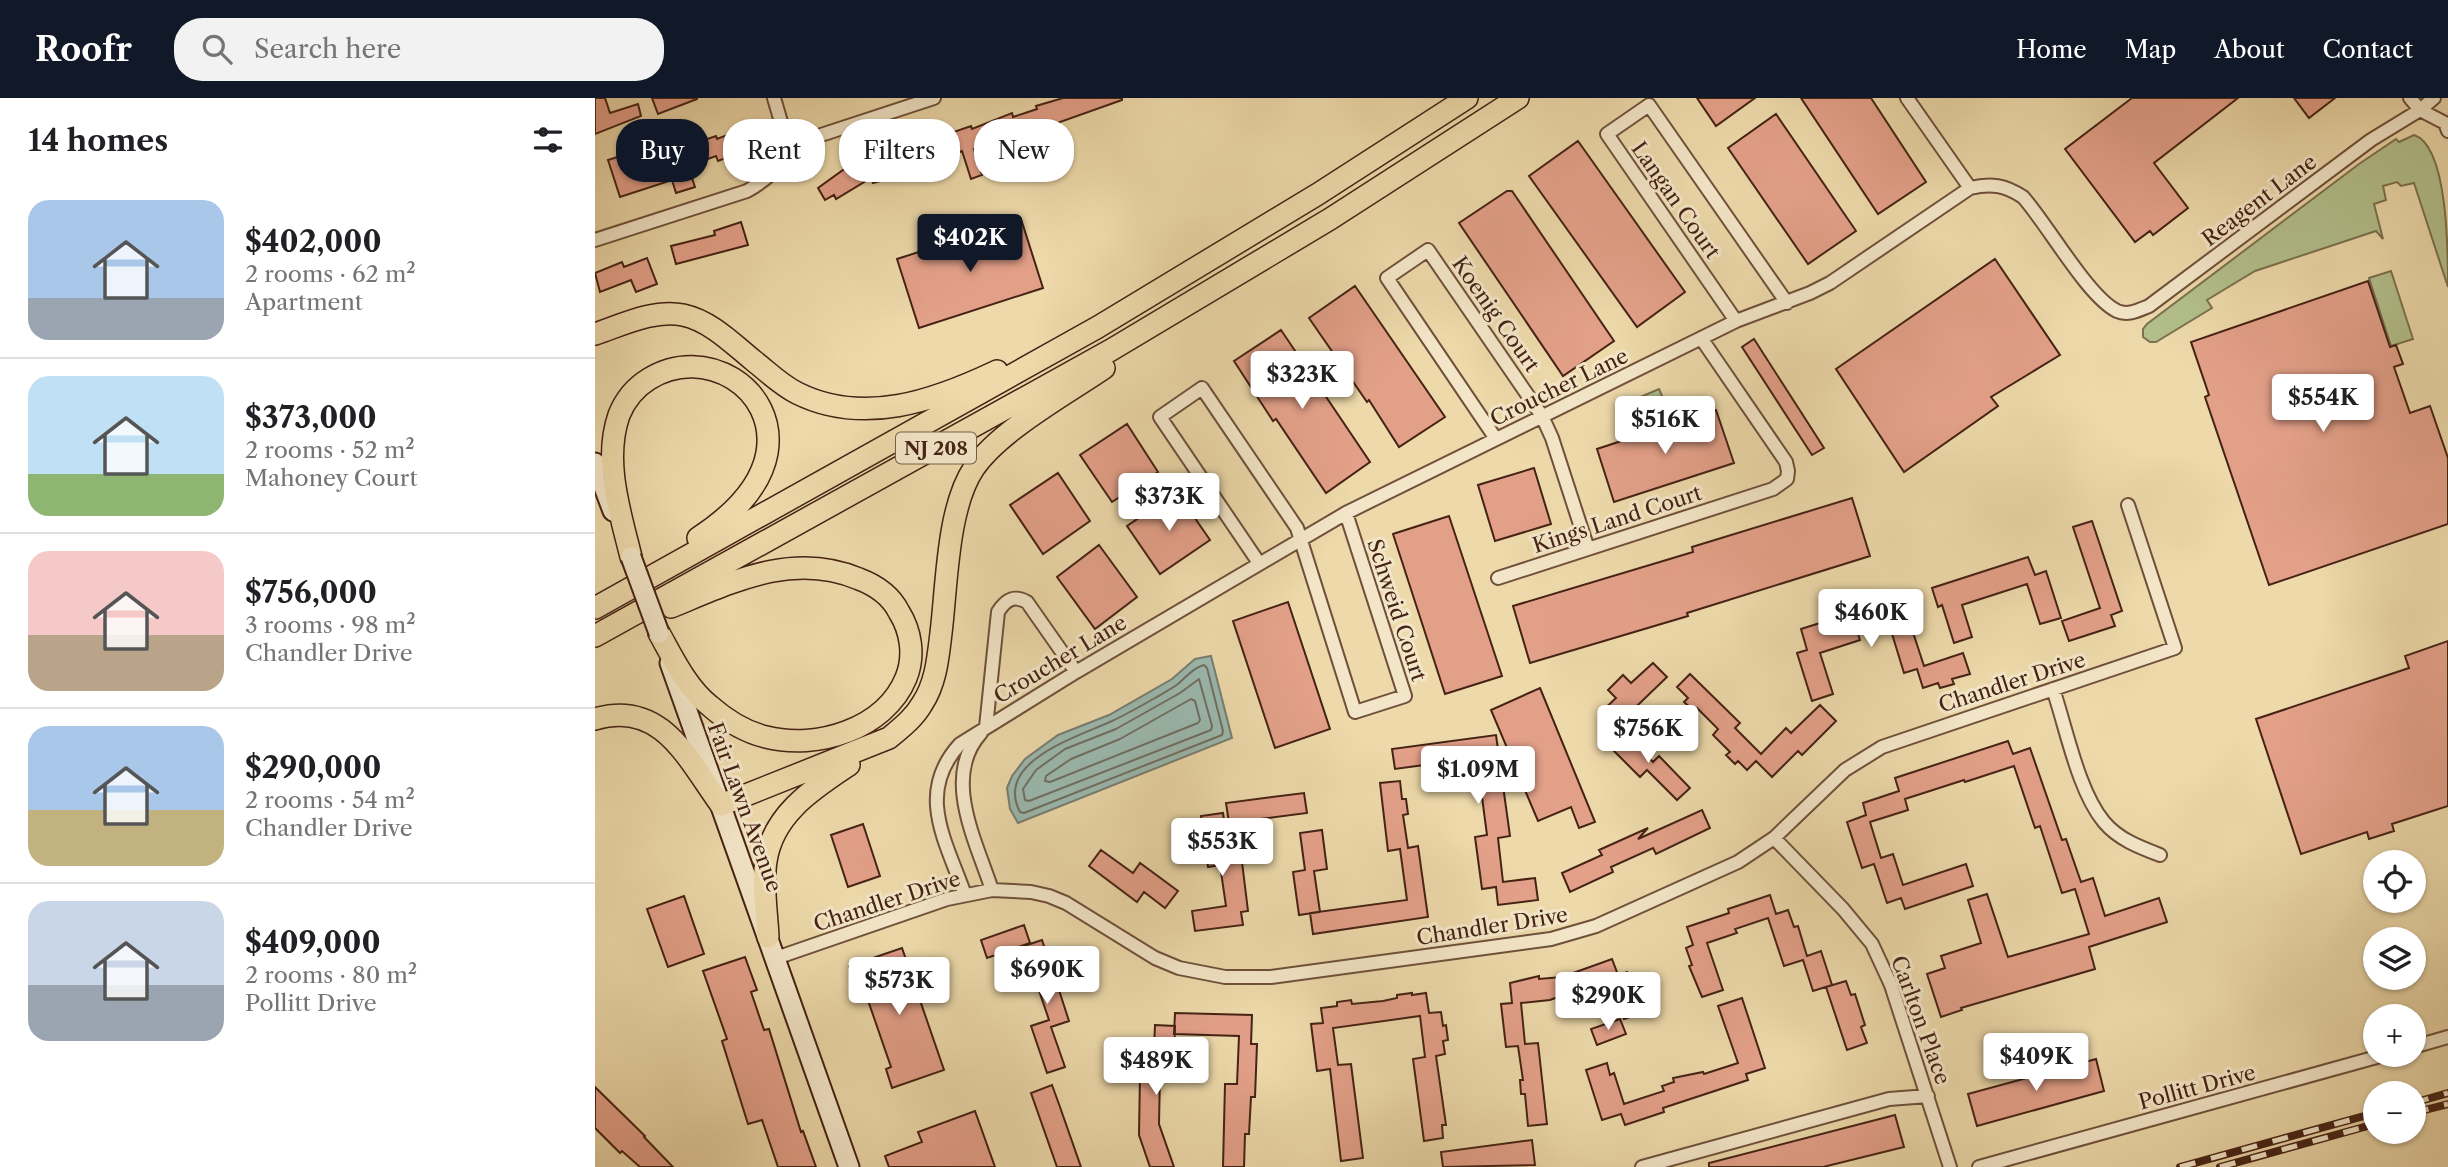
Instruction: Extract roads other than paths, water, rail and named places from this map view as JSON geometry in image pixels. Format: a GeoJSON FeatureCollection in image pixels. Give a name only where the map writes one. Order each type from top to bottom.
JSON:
{"type":"FeatureCollection","features":[{"type":"Feature","properties":{"kind":"highway","name":"NJ 208"},"geometry":{"type":"LineString","coordinates":[[595,606],[987,391],[1125,311],[1318,194],[1467,98]]}},
{"type":"Feature","properties":{"kind":"highway","name":"NJ 208"},"geometry":{"type":"LineString","coordinates":[[595,638],[1055,382],[1273,253],[1518,98]]}},
{"type":"Feature","properties":{"kind":"highway"},"geometry":{"type":"LineString","coordinates":[[768,937],[766,861],[771,840],[782,820],[811,790],[907,724],[922,705],[932,685],[938,663],[953,527],[965,483],[975,466],[1005,436],[1273,253]]}},
{"type":"Feature","properties":{"kind":"highway"},"geometry":{"type":"LineString","coordinates":[[595,334],[646,317],[684,315],[701,321],[716,331],[794,391],[828,405],[865,409],[906,405],[955,390],[1125,311]]}},
{"type":"Feature","properties":{"kind":"highway"},"geometry":{"type":"LineString","coordinates":[[595,606],[724,520],[756,481],[767,454],[768,435],[763,415],[754,397],[726,374],[690,365],[656,374],[641,384],[628,398],[619,415],[613,460],[618,504],[631,557]]}},
{"type":"Feature","properties":{"kind":"highway"},"geometry":{"type":"LineString","coordinates":[[595,638],[759,572],[789,568],[826,569],[869,582],[885,594],[906,622],[911,640],[911,657],[907,676],[899,692],[889,705],[873,718],[834,735],[813,740],[792,740],[748,731],[709,705],[692,687],[659,633]]}},
{"type":"Feature","properties":{"kind":"highway"},"geometry":{"type":"LineString","coordinates":[[595,719],[635,715],[661,727],[683,752],[720,805],[889,738]]}},
{"type":"Feature","properties":{"kind":"main road","name":"Fair Lawn Avenue"},"geometry":{"type":"LineString","coordinates":[[595,463],[659,633],[849,1167]]}},
{"type":"Feature","properties":{"kind":"street"},"geometry":{"type":"LineString","coordinates":[[774,98],[780,119]]}},
{"type":"Feature","properties":{"kind":"street"},"geometry":{"type":"LineString","coordinates":[[825,134],[933,98]]}},
{"type":"Feature","properties":{"kind":"street"},"geometry":{"type":"LineString","coordinates":[[1907,98],[1969,188]]}},
{"type":"Feature","properties":{"kind":"street"},"geometry":{"type":"LineString","coordinates":[[2410,98],[2420,110],[2445,123],[2448,131]]}},
{"type":"Feature","properties":{"kind":"street"},"geometry":{"type":"LineString","coordinates":[[2420,110],[2434,98]]}},
{"type":"Feature","properties":{"kind":"street","name":"Langan Court"},"geometry":{"type":"LineString","coordinates":[[1736,321],[1607,134],[1649,105],[1787,303]]}},
{"type":"Feature","properties":{"kind":"street","name":"Reagent Lane"},"geometry":{"type":"LineString","coordinates":[[1969,188],[1999,186],[2023,197],[2096,294],[2118,312],[2128,314],[2149,306],[2371,140],[2420,110]]}},
{"type":"Feature","properties":{"kind":"street"},"geometry":{"type":"LineString","coordinates":[[595,240],[747,191],[763,182]]}},
{"type":"Feature","properties":{"kind":"street","name":"Croucher Lane"},"geometry":{"type":"LineString","coordinates":[[965,895],[936,803],[936,785],[941,769],[949,755],[960,744],[1300,538],[1736,321],[1787,303],[1830,283],[1969,188]]}},
{"type":"Feature","properties":{"kind":"street","name":"Koenig Court"},"geometry":{"type":"LineString","coordinates":[[1496,439],[1387,278],[1428,250],[1542,416],[1552,438],[1588,549]]}},
{"type":"Feature","properties":{"kind":"street","name":"Kings Land Court"},"geometry":{"type":"LineString","coordinates":[[1498,578],[1773,489],[1787,479],[1786,462],[1701,338]]}},
{"type":"Feature","properties":{"kind":"street"},"geometry":{"type":"LineString","coordinates":[[1259,563],[1160,417],[1202,388],[1292,519],[1300,538]]}},
{"type":"Feature","properties":{"kind":"street","name":"Chandler Drive"},"geometry":{"type":"LineString","coordinates":[[776,958],[965,895],[992,890],[1031,892],[1066,903],[1133,946],[1179,968],[1202,974],[1247,978],[1525,943],[1581,932],[1720,871],[1774,838],[1845,770],[1882,747],[2175,648],[2128,505]]}},
{"type":"Feature","properties":{"kind":"street","name":"Schweid Court"},"geometry":{"type":"LineString","coordinates":[[1300,538],[1355,712],[1405,696],[1346,513]]}},
{"type":"Feature","properties":{"kind":"street"},"geometry":{"type":"LineString","coordinates":[[986,727],[998,612],[1003,603],[1019,598],[1027,602],[1076,672]]}},
{"type":"Feature","properties":{"kind":"street"},"geometry":{"type":"LineString","coordinates":[[2053,689],[2093,808],[2105,824],[2121,837],[2160,855]]}},
{"type":"Feature","properties":{"kind":"street","name":"Croucher Lane"},"geometry":{"type":"LineString","coordinates":[[986,727],[970,751],[962,782],[967,817],[992,890]]}},
{"type":"Feature","properties":{"kind":"street","name":"Carlton Place"},"geometry":{"type":"LineString","coordinates":[[1774,838],[1843,909],[1872,944],[1891,985],[1951,1167]]}},
{"type":"Feature","properties":{"kind":"street"},"geometry":{"type":"LineString","coordinates":[[2426,1043],[2448,1037]]}},
{"type":"Feature","properties":{"kind":"street","name":"Pollitt Drive"},"geometry":{"type":"LineString","coordinates":[[1979,1167],[2363,1061]]}},
{"type":"Feature","properties":{"kind":"street"},"geometry":{"type":"LineString","coordinates":[[1641,1167],[1889,1099],[1928,1096]]}},
{"type":"Feature","properties":{"kind":"water"},"geometry":{"type":"Polygon","coordinates":[[[1211,656],[1232,738],[1018,823],[1010,809],[1007,788],[1025,759],[1058,735],[1109,715],[1172,679],[1195,659],[1211,656]]]}},
{"type":"Feature","properties":{"kind":"railway"},"geometry":{"type":"LineString","coordinates":[[2426,1099],[2448,1093]]}},
{"type":"Feature","properties":{"kind":"railway"},"geometry":{"type":"LineString","coordinates":[[2426,1110],[2448,1104]]}},
{"type":"Feature","properties":{"kind":"railway"},"geometry":{"type":"LineString","coordinates":[[2180,1167],[2363,1116]]}},
{"type":"Feature","properties":{"kind":"railway"},"geometry":{"type":"LineString","coordinates":[[2220,1167],[2363,1127]]}}]}
